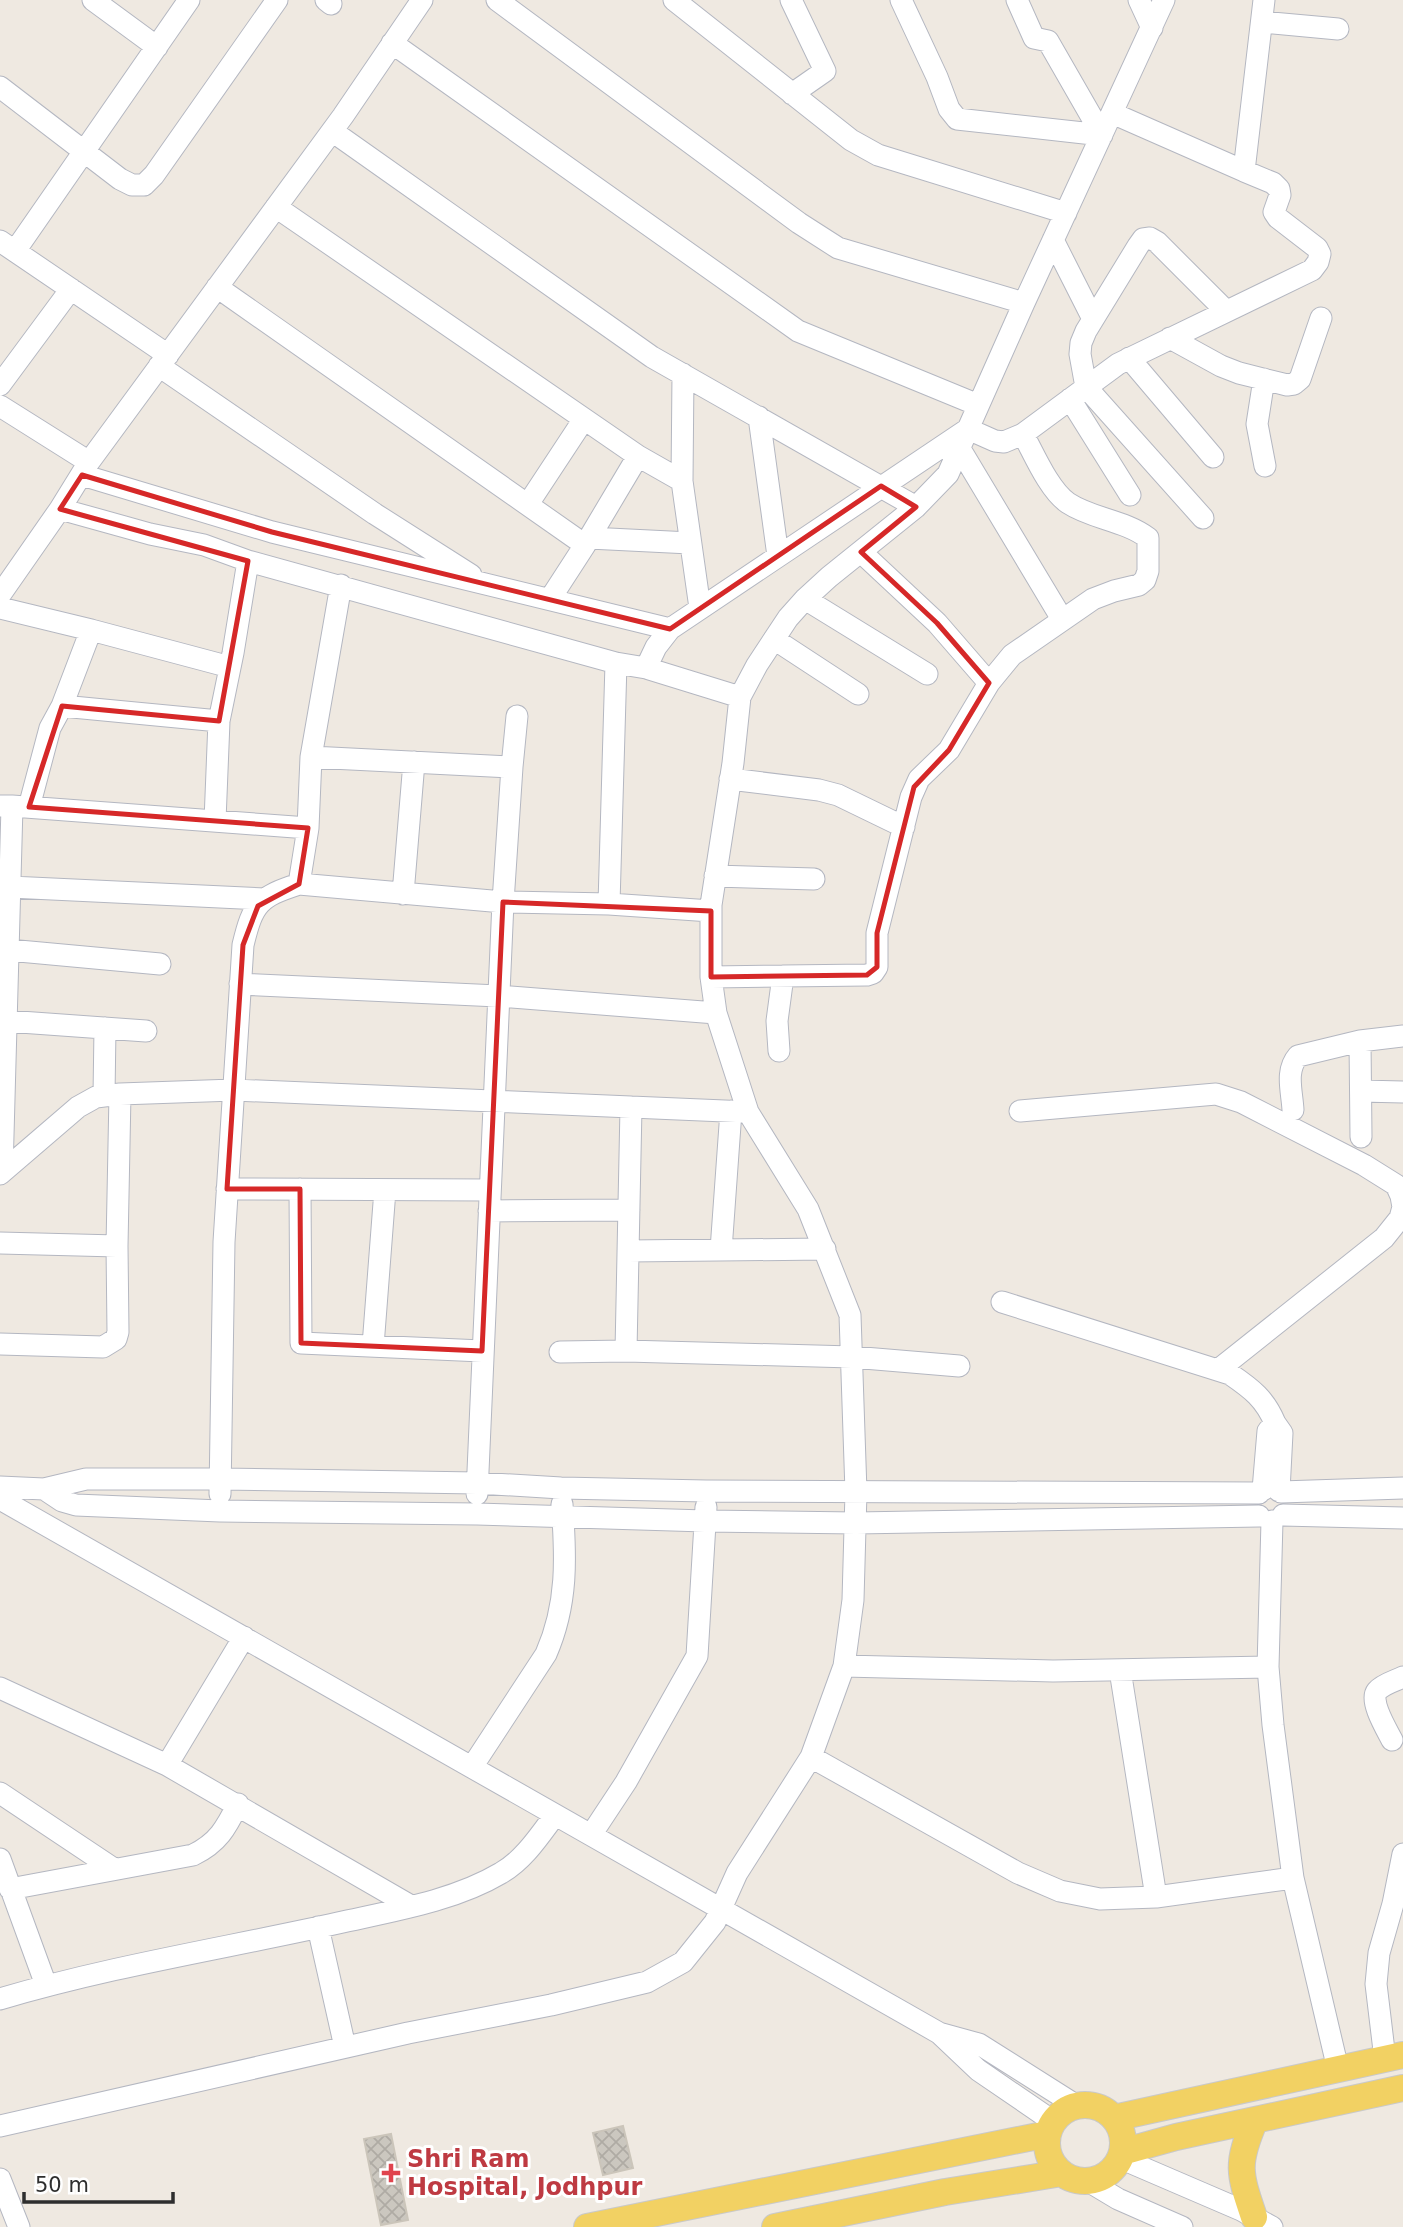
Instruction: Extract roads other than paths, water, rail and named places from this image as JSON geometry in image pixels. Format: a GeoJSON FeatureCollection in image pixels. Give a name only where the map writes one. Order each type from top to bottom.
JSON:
{"type":"FeatureCollection","features":[{"type":"Feature","properties":{"kind":"main road"},"geometry":{"type":"LineString","coordinates":[[1114,2118],[1394,2057]]}},
{"type":"Feature","properties":{"kind":"main road"},"geometry":{"type":"LineString","coordinates":[[1121,2155],[1176,2137],[1403,2088]]}},
{"type":"Feature","properties":{"kind":"main road"},"geometry":{"type":"LineString","coordinates":[[1077,2106],[1103,2110],[1114,2118],[1120,2129],[1123,2140],[1121,2155],[1113,2170],[1102,2178],[1074,2180],[1062,2173],[1052,2162],[1048,2149],[1051,2128],[1064,2112],[1077,2106]]}},
{"type":"Feature","properties":{"kind":"main road"},"geometry":{"type":"LineString","coordinates":[[1255,2120],[1244,2146],[1240,2165],[1242,2182],[1263,2222]]}},
{"type":"Feature","properties":{"kind":"main road"},"geometry":{"type":"LineString","coordinates":[[587,2227],[1051,2128]]}},
{"type":"Feature","properties":{"kind":"main road"},"geometry":{"type":"LineString","coordinates":[[775,2227],[946,2192],[1062,2173]]}},
{"type":"Feature","properties":{"kind":"street"},"geometry":{"type":"LineString","coordinates":[[93,0],[157,47]]}},
{"type":"Feature","properties":{"kind":"street"},"geometry":{"type":"LineString","coordinates":[[190,0],[85,153],[8,246],[71,289],[163,360],[375,514],[485,584]]}},
{"type":"Feature","properties":{"kind":"street"},"geometry":{"type":"LineString","coordinates":[[0,87],[120,178],[132,185],[144,185],[154,175],[276,0]]}},
{"type":"Feature","properties":{"kind":"street"},"geometry":{"type":"LineString","coordinates":[[230,667],[91,630],[1,596],[85,468],[332,131],[422,0]]}},
{"type":"Feature","properties":{"kind":"street"},"geometry":{"type":"LineString","coordinates":[[497,0],[799,223],[838,248],[1024,303]]}},
{"type":"Feature","properties":{"kind":"street"},"geometry":{"type":"LineString","coordinates":[[674,0],[851,140],[878,155],[1066,213]]}},
{"type":"Feature","properties":{"kind":"street"},"geometry":{"type":"LineString","coordinates":[[791,0],[825,71],[792,93]]}},
{"type":"Feature","properties":{"kind":"street"},"geometry":{"type":"LineString","coordinates":[[901,0],[949,109],[957,119],[1102,135]]}},
{"type":"Feature","properties":{"kind":"street"},"geometry":{"type":"LineString","coordinates":[[1017,0],[1034,38],[1048,41],[1102,135]]}},
{"type":"Feature","properties":{"kind":"street"},"geometry":{"type":"LineString","coordinates":[[1139,0],[1152,28]]}},
{"type":"Feature","properties":{"kind":"street"},"geometry":{"type":"LineString","coordinates":[[0,2126],[345,2047],[551,2005],[647,1982],[683,1962],[715,1922],[737,1873],[811,1757],[844,1666],[853,1600],[856,1492],[850,1315],[808,1209],[740,1112],[716,1013],[710,977],[711,911],[740,697],[774,639],[805,599],[916,507],[948,474],[1164,0]]}},
{"type":"Feature","properties":{"kind":"street"},"geometry":{"type":"LineString","coordinates":[[1244,171],[1264,0]]}},
{"type":"Feature","properties":{"kind":"street"},"geometry":{"type":"LineString","coordinates":[[1262,22],[1338,29]]}},
{"type":"Feature","properties":{"kind":"street"},"geometry":{"type":"LineString","coordinates":[[392,43],[798,331],[978,405]]}},
{"type":"Feature","properties":{"kind":"street"},"geometry":{"type":"LineString","coordinates":[[646,668],[656,647],[670,629],[881,486],[964,439],[1004,442],[1023,434],[1129,358],[1312,270],[1320,254],[1317,248],[1274,212],[1280,195],[1279,189],[1273,183],[1112,113]]}},
{"type":"Feature","properties":{"kind":"street"},"geometry":{"type":"LineString","coordinates":[[332,131],[652,357],[916,507]]}},
{"type":"Feature","properties":{"kind":"street"},"geometry":{"type":"LineString","coordinates":[[276,207],[638,456],[682,481]]}},
{"type":"Feature","properties":{"kind":"street"},"geometry":{"type":"LineString","coordinates":[[1130,495],[1078,393],[1081,343],[1093,319],[1138,246],[1143,239],[1150,238],[1226,311]]}},
{"type":"Feature","properties":{"kind":"street"},"geometry":{"type":"LineString","coordinates":[[1053,240],[1093,319]]}},
{"type":"Feature","properties":{"kind":"street"},"geometry":{"type":"LineString","coordinates":[[217,287],[528,504],[587,541],[690,543]]}},
{"type":"Feature","properties":{"kind":"street"},"geometry":{"type":"LineString","coordinates":[[0,385],[71,289]]}},
{"type":"Feature","properties":{"kind":"street"},"geometry":{"type":"LineString","coordinates":[[1170,338],[1221,366],[1287,385],[1300,379],[1321,318]]}},
{"type":"Feature","properties":{"kind":"street"},"geometry":{"type":"LineString","coordinates":[[1129,358],[1213,457]]}},
{"type":"Feature","properties":{"kind":"street"},"geometry":{"type":"LineString","coordinates":[[682,374],[682,481],[700,608]]}},
{"type":"Feature","properties":{"kind":"street"},"geometry":{"type":"LineString","coordinates":[[1264,379],[1257,424],[1265,466]]}},
{"type":"Feature","properties":{"kind":"street"},"geometry":{"type":"LineString","coordinates":[[1078,393],[1203,518]]}},
{"type":"Feature","properties":{"kind":"street"},"geometry":{"type":"LineString","coordinates":[[0,406],[85,468],[272,532],[670,629]]}},
{"type":"Feature","properties":{"kind":"street"},"geometry":{"type":"LineString","coordinates":[[759,417],[778,556]]}},
{"type":"Feature","properties":{"kind":"street"},"geometry":{"type":"LineString","coordinates":[[528,504],[584,419]]}},
{"type":"Feature","properties":{"kind":"street"},"geometry":{"type":"LineString","coordinates":[[710,977],[873,973],[878,960],[877,933],[914,787],[919,779],[949,750],[989,683],[1012,655],[1093,600],[1139,585],[1145,580],[1148,571],[1148,538],[1138,531],[1066,502],[1056,492],[1023,434]]}},
{"type":"Feature","properties":{"kind":"street"},"geometry":{"type":"LineString","coordinates":[[964,439],[1062,619]]}},
{"type":"Feature","properties":{"kind":"street"},"geometry":{"type":"LineString","coordinates":[[550,599],[638,456]]}},
{"type":"Feature","properties":{"kind":"street"},"geometry":{"type":"LineString","coordinates":[[60,509],[150,534],[204,545],[248,561],[616,663],[646,668],[740,697]]}},
{"type":"Feature","properties":{"kind":"street"},"geometry":{"type":"LineString","coordinates":[[860,552],[937,623],[989,683]]}},
{"type":"Feature","properties":{"kind":"street"},"geometry":{"type":"LineString","coordinates":[[215,821],[219,721],[248,561]]}},
{"type":"Feature","properties":{"kind":"street"},"geometry":{"type":"LineString","coordinates":[[299,884],[308,828],[311,757],[341,585]]}},
{"type":"Feature","properties":{"kind":"street"},"geometry":{"type":"LineString","coordinates":[[805,599],[927,674]]}},
{"type":"Feature","properties":{"kind":"street"},"geometry":{"type":"LineString","coordinates":[[1,1173],[14,806],[62,706],[91,630]]}},
{"type":"Feature","properties":{"kind":"street"},"geometry":{"type":"LineString","coordinates":[[774,639],[858,694]]}},
{"type":"Feature","properties":{"kind":"street"},"geometry":{"type":"LineString","coordinates":[[609,904],[616,663]]}},
{"type":"Feature","properties":{"kind":"street"},"geometry":{"type":"LineString","coordinates":[[62,706],[219,721]]}},
{"type":"Feature","properties":{"kind":"street"},"geometry":{"type":"LineString","coordinates":[[477,1514],[498,996],[517,716]]}},
{"type":"Feature","properties":{"kind":"street"},"geometry":{"type":"LineString","coordinates":[[311,757],[512,767]]}},
{"type":"Feature","properties":{"kind":"street"},"geometry":{"type":"LineString","coordinates":[[403,894],[414,762]]}},
{"type":"Feature","properties":{"kind":"street"},"geometry":{"type":"LineString","coordinates":[[730,779],[819,790],[838,795],[904,827]]}},
{"type":"Feature","properties":{"kind":"street"},"geometry":{"type":"LineString","coordinates":[[14,806],[308,828]]}},
{"type":"Feature","properties":{"kind":"street"},"geometry":{"type":"LineString","coordinates":[[715,876],[814,879]]}},
{"type":"Feature","properties":{"kind":"street"},"geometry":{"type":"LineString","coordinates":[[220,1511],[223,1256],[240,984],[243,945],[249,917],[264,899],[275,892],[299,884],[503,902],[609,904],[711,911]]}},
{"type":"Feature","properties":{"kind":"street"},"geometry":{"type":"LineString","coordinates":[[10,887],[264,899]]}},
{"type":"Feature","properties":{"kind":"street"},"geometry":{"type":"LineString","coordinates":[[8,950],[160,964]]}},
{"type":"Feature","properties":{"kind":"street"},"geometry":{"type":"LineString","coordinates":[[779,1051],[777,1021],[783,976]]}},
{"type":"Feature","properties":{"kind":"street"},"geometry":{"type":"LineString","coordinates":[[240,984],[498,996],[716,1013]]}},
{"type":"Feature","properties":{"kind":"street"},"geometry":{"type":"LineString","coordinates":[[6,1021],[146,1031]]}},
{"type":"Feature","properties":{"kind":"street"},"geometry":{"type":"LineString","coordinates":[[0,1344],[103,1347],[116,1339],[117,1246],[112,1095],[105,1028]]}},
{"type":"Feature","properties":{"kind":"street"},"geometry":{"type":"LineString","coordinates":[[1293,1110],[1290,1071],[1298,1056],[1360,1041],[1403,1036]]}},
{"type":"Feature","properties":{"kind":"street"},"geometry":{"type":"LineString","coordinates":[[1360,1041],[1361,1137]]}},
{"type":"Feature","properties":{"kind":"street"},"geometry":{"type":"LineString","coordinates":[[1,1173],[78,1107],[96,1097],[112,1095],[233,1090],[740,1112]]}},
{"type":"Feature","properties":{"kind":"street"},"geometry":{"type":"LineString","coordinates":[[1361,1091],[1403,1093]]}},
{"type":"Feature","properties":{"kind":"street"},"geometry":{"type":"LineString","coordinates":[[1020,1111],[1216,1094],[1241,1102],[1364,1165],[1396,1185],[1403,1207],[1400,1218],[1384,1238],[1218,1370]]}},
{"type":"Feature","properties":{"kind":"street"},"geometry":{"type":"LineString","coordinates":[[626,1352],[631,1107]]}},
{"type":"Feature","properties":{"kind":"street"},"geometry":{"type":"LineString","coordinates":[[721,1250],[740,1112]]}},
{"type":"Feature","properties":{"kind":"street"},"geometry":{"type":"LineString","coordinates":[[227,1189],[385,1190],[489,1201],[629,1210]]}},
{"type":"Feature","properties":{"kind":"street"},"geometry":{"type":"LineString","coordinates":[[300,1189],[301,1343],[482,1351]]}},
{"type":"Feature","properties":{"kind":"street"},"geometry":{"type":"LineString","coordinates":[[373,1346],[385,1190]]}},
{"type":"Feature","properties":{"kind":"street"},"geometry":{"type":"LineString","coordinates":[[0,1243],[117,1246]]}},
{"type":"Feature","properties":{"kind":"street"},"geometry":{"type":"LineString","coordinates":[[628,1251],[825,1249]]}},
{"type":"Feature","properties":{"kind":"street"},"geometry":{"type":"LineString","coordinates":[[1002,1303],[1230,1374],[1259,1396],[1275,1423],[1268,1431],[1270,1492]]}},
{"type":"Feature","properties":{"kind":"street"},"geometry":{"type":"LineString","coordinates":[[559,1352],[852,1357],[959,1366]]}},
{"type":"Feature","properties":{"kind":"street"},"geometry":{"type":"LineString","coordinates":[[0,1487],[44,1489],[86,1479],[220,1479],[477,1483],[706,1491],[1270,1492],[1403,1489]]}},
{"type":"Feature","properties":{"kind":"street"},"geometry":{"type":"LineString","coordinates":[[360,1481],[360,1512]]}},
{"type":"Feature","properties":{"kind":"street"},"geometry":{"type":"LineString","coordinates":[[472,1767],[546,1654],[555,1634],[565,1578],[561,1488]]}},
{"type":"Feature","properties":{"kind":"street"},"geometry":{"type":"LineString","coordinates":[[44,1489],[62,1501],[76,1505],[220,1511],[856,1523],[1271,1517],[1403,1518]]}},
{"type":"Feature","properties":{"kind":"street"},"geometry":{"type":"LineString","coordinates":[[591,1835],[626,1782],[697,1656],[706,1491]]}},
{"type":"Feature","properties":{"kind":"street"},"geometry":{"type":"LineString","coordinates":[[1270,1492],[1286,1503],[1271,1517],[1268,1667],[1273,1726],[1293,1878],[1338,2069]]}},
{"type":"Feature","properties":{"kind":"street"},"geometry":{"type":"LineString","coordinates":[[1270,1492],[1255,1502],[1255,1507],[1271,1517]]}},
{"type":"Feature","properties":{"kind":"street"},"geometry":{"type":"LineString","coordinates":[[0,1499],[939,2033],[978,2070],[1051,2128]]}},
{"type":"Feature","properties":{"kind":"street"},"geometry":{"type":"LineString","coordinates":[[167,1765],[244,1637]]}},
{"type":"Feature","properties":{"kind":"street"},"geometry":{"type":"LineString","coordinates":[[844,1666],[1054,1671],[1268,1667]]}},
{"type":"Feature","properties":{"kind":"street"},"geometry":{"type":"LineString","coordinates":[[1120,1670],[1156,1897]]}},
{"type":"Feature","properties":{"kind":"street"},"geometry":{"type":"LineString","coordinates":[[1392,1740],[1374,1697],[1383,1686],[1403,1677]]}},
{"type":"Feature","properties":{"kind":"street"},"geometry":{"type":"LineString","coordinates":[[0,1688],[167,1765],[411,1906]]}},
{"type":"Feature","properties":{"kind":"street"},"geometry":{"type":"LineString","coordinates":[[811,1757],[1018,1873],[1060,1891],[1100,1899],[1156,1897],[1293,1878]]}},
{"type":"Feature","properties":{"kind":"street"},"geometry":{"type":"LineString","coordinates":[[0,1793],[114,1869]]}},
{"type":"Feature","properties":{"kind":"street"},"geometry":{"type":"LineString","coordinates":[[10,1889],[193,1856],[209,1847],[222,1833],[238,1804]]}},
{"type":"Feature","properties":{"kind":"street"},"geometry":{"type":"LineString","coordinates":[[0,1999],[46,1985],[318,1927],[452,1895],[502,1873],[526,1853],[555,1815]]}},
{"type":"Feature","properties":{"kind":"street"},"geometry":{"type":"LineString","coordinates":[[1394,2057],[1376,1984],[1379,1953],[1403,1854]]}},
{"type":"Feature","properties":{"kind":"street"},"geometry":{"type":"LineString","coordinates":[[0,1859],[46,1985]]}},
{"type":"Feature","properties":{"kind":"street"},"geometry":{"type":"LineString","coordinates":[[318,1927],[345,2047]]}},
{"type":"Feature","properties":{"kind":"street"},"geometry":{"type":"LineString","coordinates":[[939,2033],[979,2044],[1077,2106]]}},
{"type":"Feature","properties":{"kind":"street"},"geometry":{"type":"LineString","coordinates":[[1121,2155],[1263,2222]]}},
{"type":"Feature","properties":{"kind":"street"},"geometry":{"type":"LineString","coordinates":[[0,2179],[19,2227]]}},
{"type":"Feature","properties":{"kind":"street"},"geometry":{"type":"LineString","coordinates":[[1088,2181],[1118,2199],[1182,2227]]}},
{"type":"Feature","properties":{"kind":"place","name":"Shri Ram Hospital, Jodhpur"},"geometry":{"type":"Point","coordinates":[391,2173]}}]}
